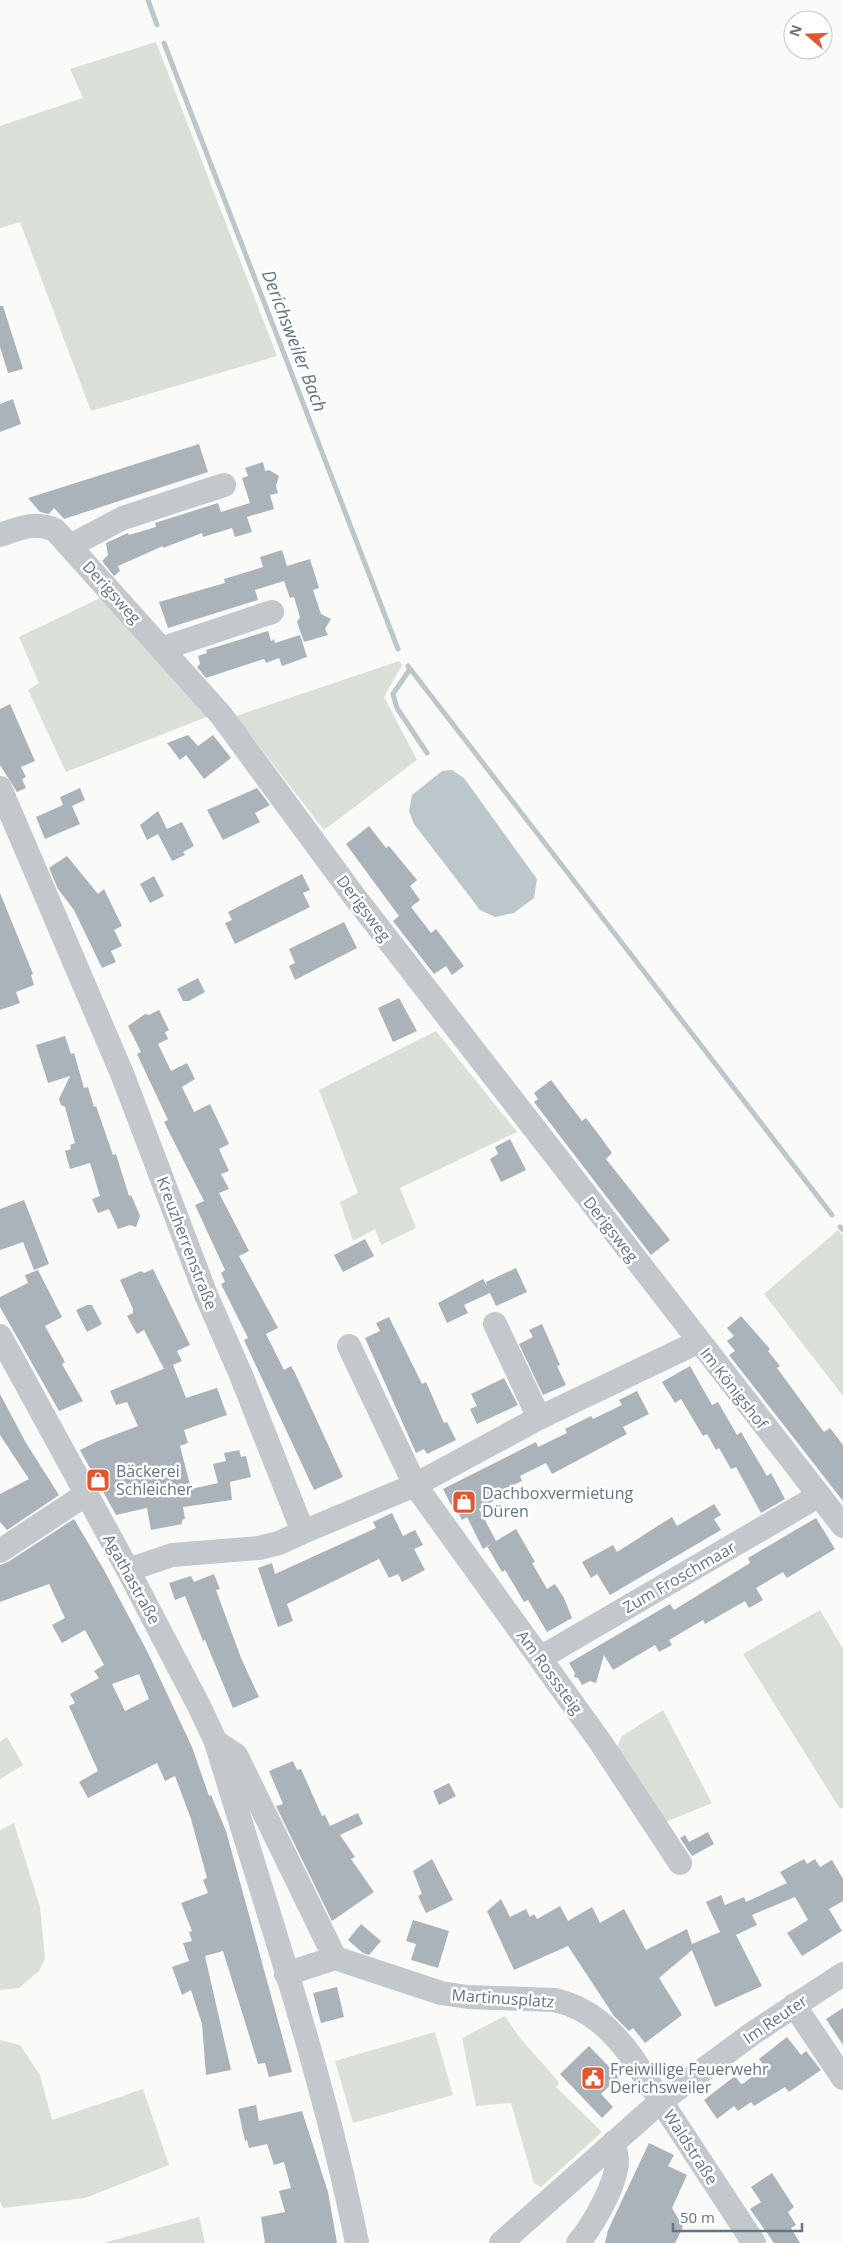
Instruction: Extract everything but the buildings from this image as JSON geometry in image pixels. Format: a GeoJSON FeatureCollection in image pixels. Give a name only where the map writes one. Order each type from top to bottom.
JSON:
{"type":"FeatureCollection","features":[{"type":"Feature","properties":{"kind":"street"},"geometry":{"type":"LineString","coordinates":[[70,546],[124,518],[224,484]]}},
{"type":"Feature","properties":{"kind":"street","name":"Derigsweg"},"geometry":{"type":"LineString","coordinates":[[0,535],[25,526],[45,526],[55,530],[164,648],[221,715],[354,896],[698,1342]]}},
{"type":"Feature","properties":{"kind":"street"},"geometry":{"type":"LineString","coordinates":[[164,648],[272,612]]}},
{"type":"Feature","properties":{"kind":"street","name":"Kreuzherrenstraße"},"geometry":{"type":"LineString","coordinates":[[3,800],[123,1076],[206,1295],[241,1375],[303,1532]]}},
{"type":"Feature","properties":{"kind":"street"},"geometry":{"type":"LineString","coordinates":[[496,1324],[539,1418]]}},
{"type":"Feature","properties":{"kind":"street","name":"Agathastraße"},"geometry":{"type":"LineString","coordinates":[[0,1336],[85,1495],[128,1570],[216,1742],[286,1974]]}},
{"type":"Feature","properties":{"kind":"street","name":"Im Königshof"},"geometry":{"type":"LineString","coordinates":[[303,1532],[415,1485],[539,1418],[698,1342],[843,1526]]}},
{"type":"Feature","properties":{"kind":"street"},"geometry":{"type":"LineString","coordinates":[[349,1346],[415,1485]]}},
{"type":"Feature","properties":{"kind":"street","name":"Am Rosssteig"},"geometry":{"type":"LineString","coordinates":[[415,1485],[606,1751],[680,1863]]}},
{"type":"Feature","properties":{"kind":"street"},"geometry":{"type":"LineString","coordinates":[[0,1551],[85,1495]]}},
{"type":"Feature","properties":{"kind":"street","name":"Zum Froschmaar"},"geometry":{"type":"LineString","coordinates":[[540,1658],[818,1496]]}},
{"type":"Feature","properties":{"kind":"street"},"geometry":{"type":"LineString","coordinates":[[128,1570],[172,1555],[259,1548],[279,1543],[303,1532]]}},
{"type":"Feature","properties":{"kind":"street"},"geometry":{"type":"LineString","coordinates":[[216,1742],[236,1755],[335,1958],[286,1974],[342,2173],[356,2243]]}},
{"type":"Feature","properties":{"kind":"street","name":"Martinusplatz"},"geometry":{"type":"LineString","coordinates":[[335,1958],[442,1993],[468,1997],[555,2000],[568,2003],[591,2014],[610,2031],[632,2057],[661,2101]]}},
{"type":"Feature","properties":{"kind":"street","name":"Im Reuter"},"geometry":{"type":"LineString","coordinates":[[661,2101],[794,2005],[843,1974]]}},
{"type":"Feature","properties":{"kind":"street"},"geometry":{"type":"LineString","coordinates":[[794,2005],[843,2078]]}},
{"type":"Feature","properties":{"kind":"street"},"geometry":{"type":"LineString","coordinates":[[501,2243],[661,2101]]}},
{"type":"Feature","properties":{"kind":"street","name":"Waldstraße"},"geometry":{"type":"LineString","coordinates":[[661,2101],[754,2243]]}},
{"type":"Feature","properties":{"kind":"street"},"geometry":{"type":"LineString","coordinates":[[578,2243],[605,2198],[614,2176],[617,2161],[614,2142]]}},
{"type":"Feature","properties":{"kind":"shaded area"},"geometry":{"type":"Polygon","coordinates":[[[156,42],[277,356],[91,411],[20,222],[0,228],[0,126],[83,98],[70,69],[156,42]]]}},
{"type":"Feature","properties":{"kind":"shaded area"},"geometry":{"type":"Polygon","coordinates":[[[102,597],[209,716],[66,772],[28,690],[39,683],[19,637],[102,597]]]}},
{"type":"Feature","properties":{"kind":"shaded area"},"geometry":{"type":"Polygon","coordinates":[[[399,661],[402,665],[384,697],[417,760],[324,830],[236,716],[399,661]]]}},
{"type":"Feature","properties":{"kind":"shaded area"},"geometry":{"type":"Polygon","coordinates":[[[452,770],[464,778],[537,879],[534,898],[514,913],[495,917],[480,910],[414,824],[409,811],[412,795],[442,771],[452,770]]]}},
{"type":"Feature","properties":{"kind":"shaded area"},"geometry":{"type":"Polygon","coordinates":[[[436,1031],[517,1132],[400,1188],[416,1228],[381,1245],[375,1229],[353,1241],[340,1202],[358,1193],[319,1090],[436,1031]]]}},
{"type":"Feature","properties":{"kind":"shaded area"},"geometry":{"type":"Polygon","coordinates":[[[838,1230],[843,1236],[843,1396],[764,1294],[838,1230]]]}},
{"type":"Feature","properties":{"kind":"shaded area"},"geometry":{"type":"Polygon","coordinates":[[[820,1610],[843,1649],[843,1807],[840,1809],[743,1654],[820,1610]]]}},
{"type":"Feature","properties":{"kind":"shaded area"},"geometry":{"type":"Polygon","coordinates":[[[663,1710],[712,1803],[668,1821],[661,1820],[615,1751],[622,1736],[663,1710]]]}},
{"type":"Feature","properties":{"kind":"shaded area"},"geometry":{"type":"Polygon","coordinates":[[[7,1737],[23,1765],[0,1779],[0,1742],[7,1737]]]}},
{"type":"Feature","properties":{"kind":"shaded area"},"geometry":{"type":"Polygon","coordinates":[[[14,1823],[40,1907],[45,1959],[39,1971],[19,1988],[0,1990],[0,1830],[14,1823]]]}},
{"type":"Feature","properties":{"kind":"shaded area"},"geometry":{"type":"Polygon","coordinates":[[[505,2016],[519,2037],[559,2082],[556,2087],[602,2132],[541,2187],[534,2183],[511,2103],[476,2106],[462,2038],[505,2016]]]}},
{"type":"Feature","properties":{"kind":"shaded area"},"geometry":{"type":"Polygon","coordinates":[[[435,2032],[453,2095],[353,2123],[335,2061],[435,2032]]]}},
{"type":"Feature","properties":{"kind":"shaded area"},"geometry":{"type":"Polygon","coordinates":[[[0,2040],[20,2045],[40,2075],[52,2120],[143,2089],[169,2165],[85,2198],[3,2208],[0,2202],[0,2040]]]}},
{"type":"Feature","properties":{"kind":"shaded area"},"geometry":{"type":"Polygon","coordinates":[[[199,2217],[205,2243],[103,2243],[199,2217]]]}},
{"type":"Feature","properties":{"kind":"waterway","name":"Derichsweiler Bach"},"geometry":{"type":"LineString","coordinates":[[148,0],[157,25]]}},
{"type":"Feature","properties":{"kind":"waterway","name":"Derichsweiler Bach"},"geometry":{"type":"LineString","coordinates":[[164,43],[398,649]]}},
{"type":"Feature","properties":{"kind":"waterway"},"geometry":{"type":"LineString","coordinates":[[408,666],[832,1215]]}},
{"type":"Feature","properties":{"kind":"waterway"},"geometry":{"type":"LineString","coordinates":[[410,669],[393,694],[397,708],[427,753]]}},
{"type":"Feature","properties":{"kind":"waterway","name":"Derichsweiler Bach"},"geometry":{"type":"LineString","coordinates":[[840,1227],[843,1230]]}},
{"type":"Feature","properties":{"kind":"place","name":"Bäckerei Schleicher"},"geometry":{"type":"Point","coordinates":[98,1480]}},
{"type":"Feature","properties":{"kind":"place","name":"Dachboxvermietung Düren"},"geometry":{"type":"Point","coordinates":[464,1502]}},
{"type":"Feature","properties":{"kind":"place","name":"Freiwillige Feuerwehr Derichsweiler"},"geometry":{"type":"Point","coordinates":[593,2078]}}]}
